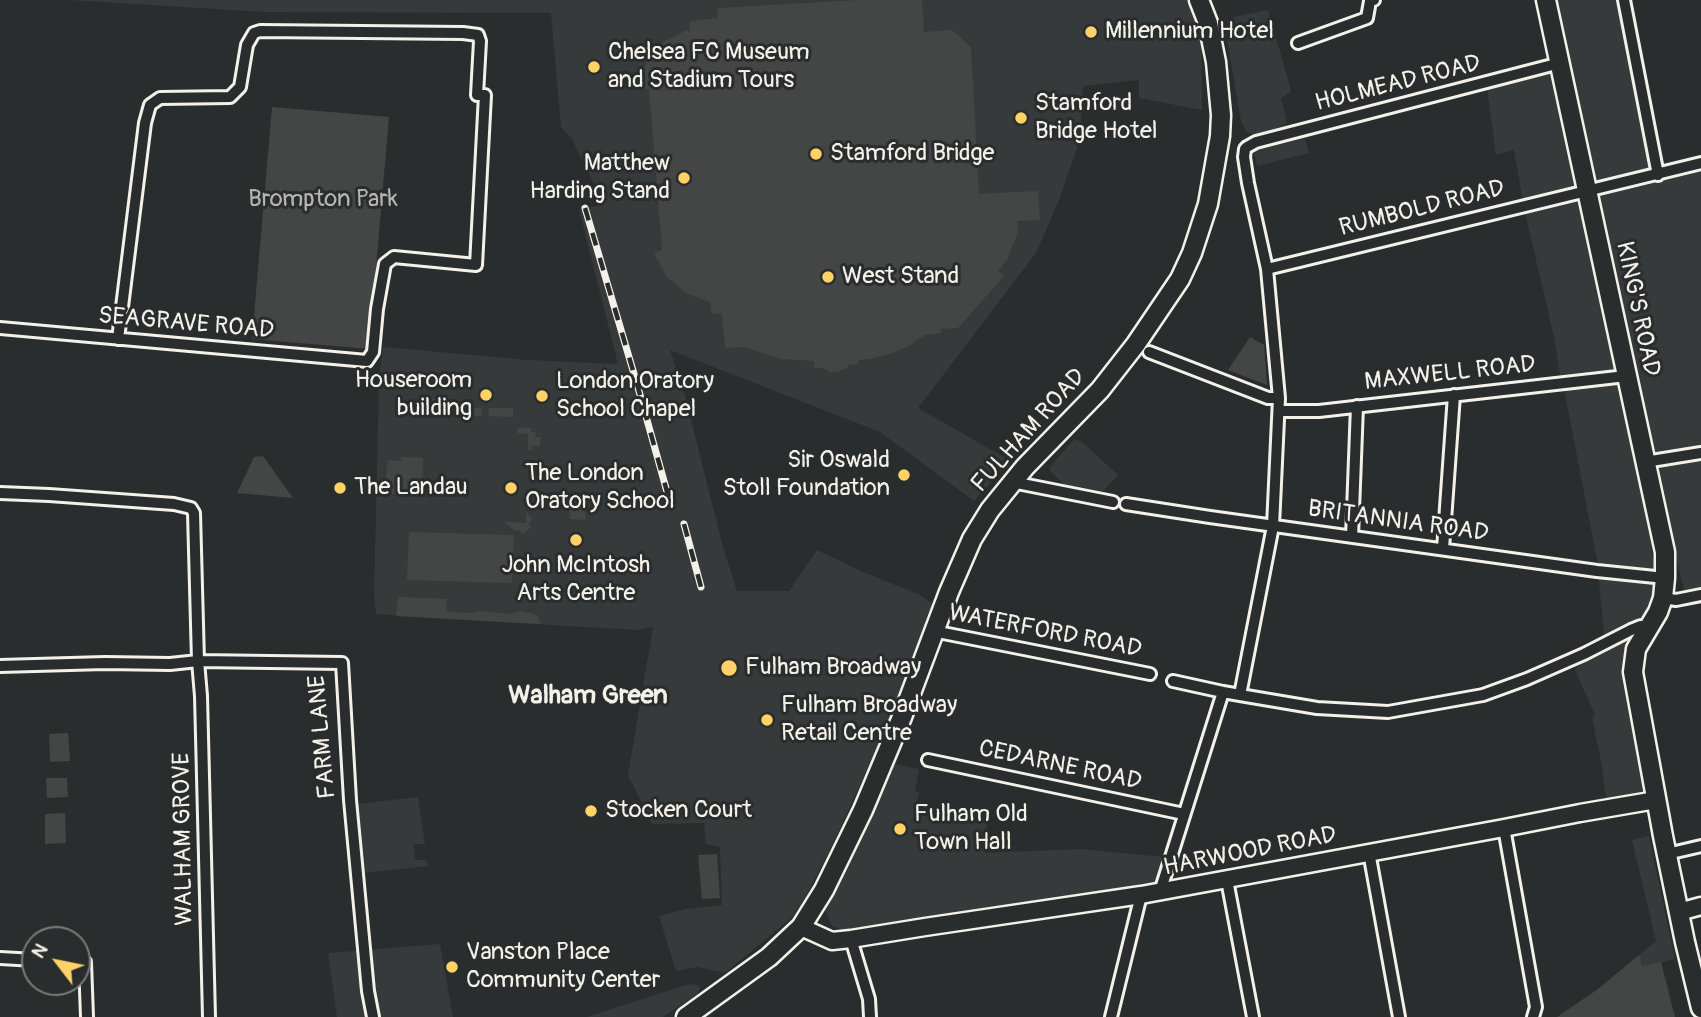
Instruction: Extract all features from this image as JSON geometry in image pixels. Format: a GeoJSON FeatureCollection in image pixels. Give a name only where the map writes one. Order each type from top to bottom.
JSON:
{"type":"FeatureCollection","features":[{"type":"Feature","properties":{"kind":"main road","name":"FULHAM ROAD"},"geometry":{"type":"LineString","coordinates":[[801,927],[824,890],[863,810],[972,539],[1012,482],[1100,390],[1180,279],[1192,253],[1208,204],[1221,116],[1216,62],[1208,23],[1199,0]]}},
{"type":"Feature","properties":{"kind":"main road","name":"KING'S ROAD"},"geometry":{"type":"LineString","coordinates":[[1546,0],[1665,552],[1663,598],[1658,612],[1636,649],[1633,672],[1656,800],[1701,1008]]}},
{"type":"Feature","properties":{"kind":"main road","name":"HARWOOD ROAD"},"geometry":{"type":"LineString","coordinates":[[851,939],[1160,892],[1656,800]]}},
{"type":"Feature","properties":{"kind":"main road"},"geometry":{"type":"LineString","coordinates":[[1679,912],[1701,905]]}},
{"type":"Feature","properties":{"kind":"main road"},"geometry":{"type":"LineString","coordinates":[[686,1017],[775,953],[801,927],[832,941],[851,939]]}},
{"type":"Feature","properties":{"kind":"street"},"geometry":{"type":"LineString","coordinates":[[1298,43],[1367,18],[1370,1],[1374,0]]}},
{"type":"Feature","properties":{"kind":"street"},"geometry":{"type":"LineString","coordinates":[[1624,0],[1658,175]]}},
{"type":"Feature","properties":{"kind":"street","name":"SEAGRAVE ROAD"},"geometry":{"type":"LineString","coordinates":[[0,328],[367,361],[373,352],[377,309],[386,264],[394,257],[476,265],[485,95],[477,94],[480,41],[478,35],[260,31],[254,33],[247,46],[240,88],[230,97],[160,98],[150,104],[145,123],[118,338]]}},
{"type":"Feature","properties":{"kind":"street","name":"HOLMEAD ROAD"},"geometry":{"type":"LineString","coordinates":[[1267,269],[1248,183],[1244,157],[1247,146],[1560,63]]}},
{"type":"Feature","properties":{"kind":"street","name":"RUMBOLD ROAD"},"geometry":{"type":"LineString","coordinates":[[1267,269],[1701,163]]}},
{"type":"Feature","properties":{"kind":"street"},"geometry":{"type":"LineString","coordinates":[[1240,695],[1273,526],[1279,398],[1267,269]]}},
{"type":"Feature","properties":{"kind":"street"},"geometry":{"type":"LineString","coordinates":[[1149,352],[1268,398],[1279,398]]}},
{"type":"Feature","properties":{"kind":"street","name":"MAXWELL ROAD"},"geometry":{"type":"LineString","coordinates":[[1279,411],[1319,411],[1626,376]]}},
{"type":"Feature","properties":{"kind":"street"},"geometry":{"type":"LineString","coordinates":[[1443,549],[1454,395]]}},
{"type":"Feature","properties":{"kind":"street"},"geometry":{"type":"LineString","coordinates":[[1352,537],[1357,406]]}},
{"type":"Feature","properties":{"kind":"street"},"geometry":{"type":"LineString","coordinates":[[1645,462],[1701,453]]}},
{"type":"Feature","properties":{"kind":"street"},"geometry":{"type":"LineString","coordinates":[[1012,482],[1113,502]]}},
{"type":"Feature","properties":{"kind":"street","name":"WALHAM GROVE"},"geometry":{"type":"LineString","coordinates":[[0,493],[185,505],[194,513],[209,1017]]}},
{"type":"Feature","properties":{"kind":"street","name":"BRITANNIA ROAD"},"geometry":{"type":"LineString","coordinates":[[1126,504],[1597,571],[1665,578]]}},
{"type":"Feature","properties":{"kind":"street"},"geometry":{"type":"LineString","coordinates":[[1663,598],[1676,600],[1701,595]]}},
{"type":"Feature","properties":{"kind":"street"},"geometry":{"type":"LineString","coordinates":[[1172,681],[1317,708],[1388,712],[1483,695],[1584,654],[1631,630],[1649,626]]}},
{"type":"Feature","properties":{"kind":"street","name":"WATERFORD ROAD"},"geometry":{"type":"LineString","coordinates":[[933,631],[1150,674]]}},
{"type":"Feature","properties":{"kind":"street","name":"FARM LANE"},"geometry":{"type":"LineString","coordinates":[[0,666],[170,664],[198,661],[342,663],[351,800],[368,991],[373,1017]]}},
{"type":"Feature","properties":{"kind":"street"},"geometry":{"type":"LineString","coordinates":[[1160,892],[1223,692]]}},
{"type":"Feature","properties":{"kind":"street","name":"CEDARNE ROAD"},"geometry":{"type":"LineString","coordinates":[[928,760],[1184,814]]}},
{"type":"Feature","properties":{"kind":"street"},"geometry":{"type":"LineString","coordinates":[[1504,828],[1533,993],[1534,1015]]}},
{"type":"Feature","properties":{"kind":"street"},"geometry":{"type":"LineString","coordinates":[[1667,854],[1701,846]]}},
{"type":"Feature","properties":{"kind":"street"},"geometry":{"type":"LineString","coordinates":[[1369,852],[1399,1017]]}},
{"type":"Feature","properties":{"kind":"street"},"geometry":{"type":"LineString","coordinates":[[1227,880],[1253,1017]]}},
{"type":"Feature","properties":{"kind":"street"},"geometry":{"type":"LineString","coordinates":[[1111,1017],[1141,895]]}},
{"type":"Feature","properties":{"kind":"street"},"geometry":{"type":"LineString","coordinates":[[851,939],[869,999],[870,1017]]}},
{"type":"Feature","properties":{"kind":"street"},"geometry":{"type":"LineString","coordinates":[[0,958],[21,959]]}},
{"type":"Feature","properties":{"kind":"street"},"geometry":{"type":"LineString","coordinates":[[85,996],[88,1017]]}},
{"type":"Feature","properties":{"kind":"shaded area"},"geometry":{"type":"Polygon","coordinates":[[[69,0],[1187,0],[1201,33],[1202,110],[1139,98],[1139,80],[1083,86],[1080,139],[1059,200],[1036,253],[918,408],[1011,461],[974,501],[880,432],[670,350],[684,392],[723,547],[737,591],[789,591],[817,550],[920,595],[933,604],[894,711],[805,898],[791,918],[725,973],[697,967],[676,971],[659,916],[686,909],[722,905],[720,847],[706,844],[704,823],[652,824],[628,775],[653,627],[639,630],[376,614],[374,598],[379,379],[383,347],[528,360],[618,364],[579,209],[604,205],[572,139],[561,127],[551,13],[265,12],[69,0]]]}},
{"type":"Feature","properties":{"kind":"shaded area"},"geometry":{"type":"Polygon","coordinates":[[[1554,0],[1621,0],[1652,165],[1647,173],[1598,185],[1590,180],[1554,0]]]}},
{"type":"Feature","properties":{"kind":"shaded area"},"geometry":{"type":"Polygon","coordinates":[[[1268,10],[1291,92],[1281,98],[1287,123],[1265,135],[1247,133],[1241,121],[1225,27],[1233,17],[1268,10]]]}},
{"type":"Feature","properties":{"kind":"shaded area"},"geometry":{"type":"Polygon","coordinates":[[[1547,73],[1556,79],[1602,287],[1659,596],[1644,616],[1628,629],[1624,660],[1650,781],[1635,798],[1609,804],[1592,717],[1595,715],[1575,670],[1604,635],[1597,560],[1554,337],[1525,213],[1514,150],[1496,155],[1487,89],[1547,73]]]}},
{"type":"Feature","properties":{"kind":"shaded area"},"geometry":{"type":"Polygon","coordinates":[[[1303,139],[1309,153],[1257,166],[1254,154],[1257,150],[1303,139]]]}},
{"type":"Feature","properties":{"kind":"shaded area"},"geometry":{"type":"Polygon","coordinates":[[[1701,168],[1701,450],[1657,457],[1648,447],[1595,199],[1601,191],[1701,168]]]}},
{"type":"Feature","properties":{"kind":"shaded area"},"geometry":{"type":"Polygon","coordinates":[[[1074,439],[1082,442],[1118,475],[1103,491],[1064,484],[1050,471],[1050,467],[1074,439]]]}},
{"type":"Feature","properties":{"kind":"shaded area"},"geometry":{"type":"Polygon","coordinates":[[[1701,458],[1701,593],[1685,592],[1654,476],[1661,467],[1701,458]]]}},
{"type":"Feature","properties":{"kind":"shaded area"},"geometry":{"type":"Polygon","coordinates":[[[895,764],[919,769],[915,791],[919,792],[917,801],[987,821],[985,853],[1080,849],[1164,857],[1157,881],[1147,889],[851,933],[832,926],[825,910],[895,764]]]}},
{"type":"Feature","properties":{"kind":"shaded area"},"geometry":{"type":"Polygon","coordinates":[[[418,797],[425,844],[414,844],[415,860],[427,860],[428,866],[364,873],[357,804],[418,797]]]}},
{"type":"Feature","properties":{"kind":"shaded area"},"geometry":{"type":"Polygon","coordinates":[[[1649,836],[1675,959],[1641,967],[1639,955],[1656,941],[1632,840],[1649,836]]]}},
{"type":"Feature","properties":{"kind":"shaded area"},"geometry":{"type":"Polygon","coordinates":[[[440,944],[453,1017],[337,1017],[328,953],[440,944]]]}},
{"type":"Feature","properties":{"kind":"shaded area"},"geometry":{"type":"Polygon","coordinates":[[[689,984],[700,988],[697,994],[663,1017],[587,1017],[689,984]]]}},
{"type":"Feature","properties":{"kind":"green space","name":"Stamford Bridge"},"geometry":{"type":"Polygon","coordinates":[[[858,0],[922,0],[924,32],[952,30],[971,47],[979,194],[1038,191],[1040,220],[1017,221],[1018,232],[1007,260],[998,271],[1004,276],[958,328],[941,329],[941,333],[925,335],[892,353],[859,360],[858,364],[830,372],[823,368],[814,368],[814,361],[781,359],[744,347],[725,348],[722,313],[712,314],[710,302],[686,293],[666,276],[654,253],[662,250],[649,89],[640,89],[639,83],[651,47],[659,47],[663,42],[690,31],[690,21],[718,18],[717,8],[858,0]]]}},
{"type":"Feature","properties":{"kind":"green space","name":"Brompton Park"},"geometry":{"type":"Polygon","coordinates":[[[272,107],[389,117],[369,349],[252,339],[272,107]]]}},
{"type":"Feature","properties":{"kind":"green space"},"geometry":{"type":"Polygon","coordinates":[[[1250,337],[1264,345],[1267,385],[1228,370],[1250,337]]]}},
{"type":"Feature","properties":{"kind":"green space"},"geometry":{"type":"Polygon","coordinates":[[[432,399],[441,399],[441,406],[451,406],[451,417],[437,416],[432,411],[432,399]]]}},
{"type":"Feature","properties":{"kind":"green space"},"geometry":{"type":"Polygon","coordinates":[[[457,407],[482,408],[481,416],[456,416],[457,407]]]}},
{"type":"Feature","properties":{"kind":"green space"},"geometry":{"type":"Polygon","coordinates":[[[489,408],[513,408],[513,417],[488,416],[489,408]]]}},
{"type":"Feature","properties":{"kind":"green space"},"geometry":{"type":"Polygon","coordinates":[[[518,428],[531,428],[531,432],[536,432],[535,437],[541,437],[540,446],[532,446],[532,450],[528,450],[528,434],[517,433],[518,428]]]}},
{"type":"Feature","properties":{"kind":"green space"},"geometry":{"type":"Polygon","coordinates":[[[263,456],[293,498],[237,493],[254,457],[263,456]]]}},
{"type":"Feature","properties":{"kind":"green space"},"geometry":{"type":"Polygon","coordinates":[[[401,457],[423,458],[422,496],[384,493],[388,460],[401,461],[401,457]]]}},
{"type":"Feature","properties":{"kind":"green space"},"geometry":{"type":"Polygon","coordinates":[[[571,501],[585,503],[585,520],[570,519],[571,501]]]}},
{"type":"Feature","properties":{"kind":"green space"},"geometry":{"type":"Polygon","coordinates":[[[526,512],[532,519],[528,523],[531,527],[522,535],[504,522],[526,523],[526,512]]]}},
{"type":"Feature","properties":{"kind":"green space"},"geometry":{"type":"Polygon","coordinates":[[[409,532],[514,535],[512,583],[407,580],[409,532]]]}},
{"type":"Feature","properties":{"kind":"green space"},"geometry":{"type":"Polygon","coordinates":[[[398,597],[447,599],[446,611],[531,613],[537,615],[541,624],[396,616],[398,597]]]}},
{"type":"Feature","properties":{"kind":"green space"},"geometry":{"type":"Polygon","coordinates":[[[68,733],[70,761],[50,762],[49,734],[68,733]]]}},
{"type":"Feature","properties":{"kind":"green space"},"geometry":{"type":"Polygon","coordinates":[[[46,778],[67,778],[68,797],[47,798],[46,778]]]}},
{"type":"Feature","properties":{"kind":"green space"},"geometry":{"type":"Polygon","coordinates":[[[65,813],[66,843],[45,844],[45,814],[65,813]]]}},
{"type":"Feature","properties":{"kind":"green space"},"geometry":{"type":"Polygon","coordinates":[[[717,854],[720,898],[702,899],[698,855],[717,854]]]}},
{"type":"Feature","properties":{"kind":"green space"},"geometry":{"type":"Polygon","coordinates":[[[1639,955],[1642,966],[1661,962],[1675,1017],[1557,1017],[1598,989],[1639,955]]]}},
{"type":"Feature","properties":{"kind":"railway"},"geometry":{"type":"LineString","coordinates":[[585,208],[669,499]]}},
{"type":"Feature","properties":{"kind":"railway"},"geometry":{"type":"LineString","coordinates":[[684,524],[701,587]]}},
{"type":"Feature","properties":{"kind":"place","name":"Millennium Hotel"},"geometry":{"type":"Point","coordinates":[1091,32]}},
{"type":"Feature","properties":{"kind":"place","name":"Chelsea FC Museum and Stadium Tours"},"geometry":{"type":"Point","coordinates":[594,67]}},
{"type":"Feature","properties":{"kind":"place","name":"Stamford Bridge Hotel"},"geometry":{"type":"Point","coordinates":[1021,118]}},
{"type":"Feature","properties":{"kind":"place","name":"Stamford Bridge"},"geometry":{"type":"Point","coordinates":[816,154]}},
{"type":"Feature","properties":{"kind":"place","name":"Matthew Harding Stand"},"geometry":{"type":"Point","coordinates":[684,178]}},
{"type":"Feature","properties":{"kind":"place","name":"West Stand"},"geometry":{"type":"Point","coordinates":[828,277]}},
{"type":"Feature","properties":{"kind":"place","name":"Houseroom building"},"geometry":{"type":"Point","coordinates":[486,395]}},
{"type":"Feature","properties":{"kind":"place","name":"London Oratory School Chapel"},"geometry":{"type":"Point","coordinates":[542,396]}},
{"type":"Feature","properties":{"kind":"place","name":"Sir Oswald Stoll Foundation"},"geometry":{"type":"Point","coordinates":[904,475]}},
{"type":"Feature","properties":{"kind":"place","name":"The Landau"},"geometry":{"type":"Point","coordinates":[340,488]}},
{"type":"Feature","properties":{"kind":"place","name":"The London Oratory School"},"geometry":{"type":"Point","coordinates":[511,488]}},
{"type":"Feature","properties":{"kind":"place","name":"John McIntosh Arts Centre"},"geometry":{"type":"Point","coordinates":[576,540]}},
{"type":"Feature","properties":{"kind":"place","name":"Fulham Broadway"},"geometry":{"type":"Point","coordinates":[729,668]}},
{"type":"Feature","properties":{"kind":"place","name":"Fulham Broadway Retail Centre"},"geometry":{"type":"Point","coordinates":[767,720]}},
{"type":"Feature","properties":{"kind":"place","name":"Stocken Court"},"geometry":{"type":"Point","coordinates":[591,811]}},
{"type":"Feature","properties":{"kind":"place","name":"Fulham Old Town Hall"},"geometry":{"type":"Point","coordinates":[900,829]}},
{"type":"Feature","properties":{"kind":"place","name":"Vanston Place Community Center"},"geometry":{"type":"Point","coordinates":[452,967]}},
{"type":"Feature","properties":{"kind":"district","name":"Walham Green"},"geometry":{"type":"Point","coordinates":[588,696]}}]}
